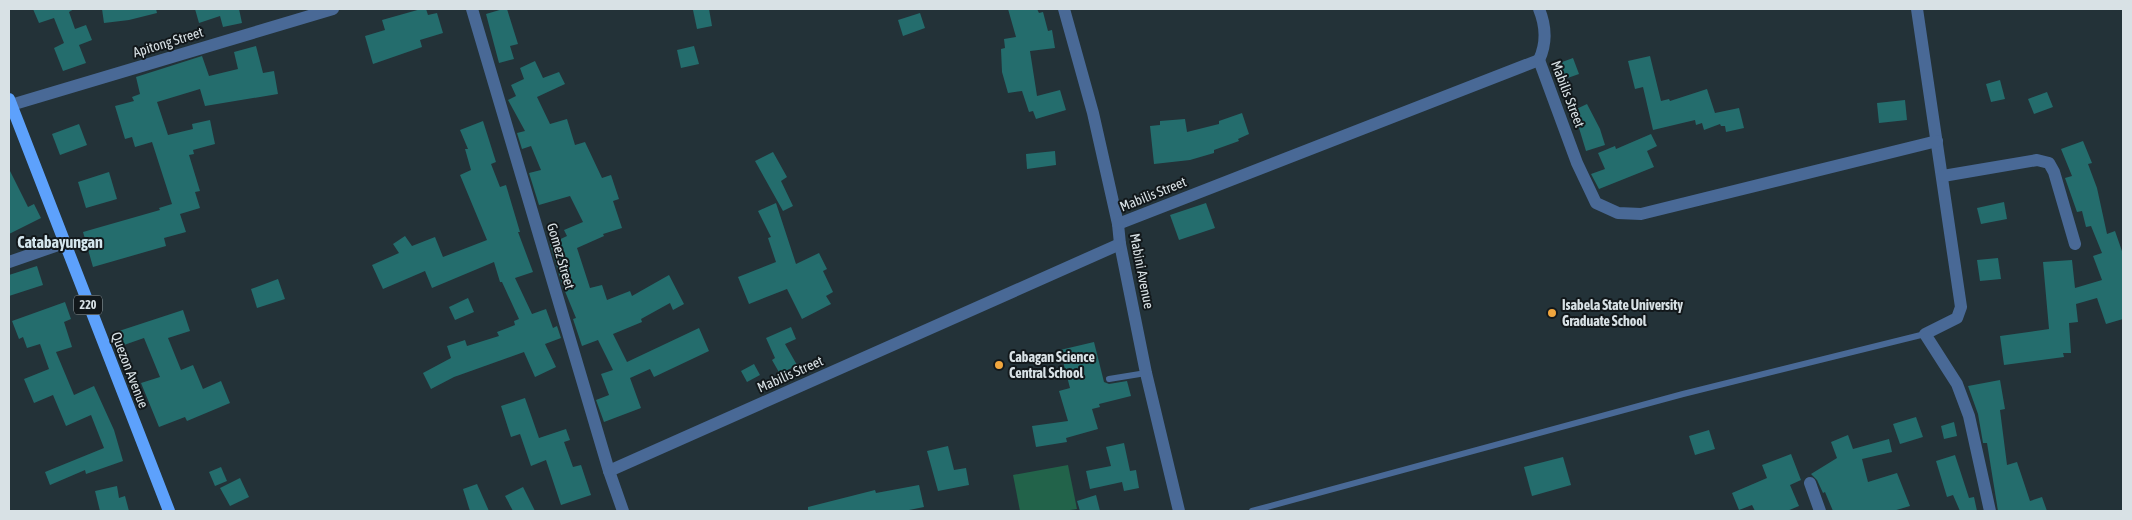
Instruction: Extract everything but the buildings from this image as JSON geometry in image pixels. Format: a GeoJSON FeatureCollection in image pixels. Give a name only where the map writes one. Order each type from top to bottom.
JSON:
{"type":"FeatureCollection","features":[{"type":"Feature","properties":{"kind":"main road","name":"Quezon Avenue"},"geometry":{"type":"LineString","coordinates":[[10,102],[169,511]]}},
{"type":"Feature","properties":{"kind":"street","name":"Apitong Street"},"geometry":{"type":"LineString","coordinates":[[10,102],[334,9]]}},
{"type":"Feature","properties":{"kind":"street","name":"Gomez Street"},"geometry":{"type":"LineString","coordinates":[[472,9],[609,471],[623,511]]}},
{"type":"Feature","properties":{"kind":"street","name":"Mabini Avenue"},"geometry":{"type":"LineString","coordinates":[[1064,9],[1093,113],[1118,224],[1120,244],[1146,373],[1179,511]]}},
{"type":"Feature","properties":{"kind":"street"},"geometry":{"type":"LineString","coordinates":[[1539,9],[1545,37],[1544,48],[1539,60]]}},
{"type":"Feature","properties":{"kind":"street"},"geometry":{"type":"LineString","coordinates":[[1917,9],[1961,307],[1957,318],[1925,334],[1957,384],[1969,416],[1990,511]]}},
{"type":"Feature","properties":{"kind":"street","name":"Mabilis Street"},"geometry":{"type":"LineString","coordinates":[[1118,224],[1539,60],[1577,163],[1596,202],[1618,213],[1640,214],[1937,141]]}},
{"type":"Feature","properties":{"kind":"street"},"geometry":{"type":"LineString","coordinates":[[1942,176],[2037,160],[2048,163],[2054,172],[2074,244]]}},
{"type":"Feature","properties":{"kind":"street"},"geometry":{"type":"LineString","coordinates":[[9,262],[64,242]]}},
{"type":"Feature","properties":{"kind":"street","name":"Mabilis Street"},"geometry":{"type":"LineString","coordinates":[[609,471],[1120,244]]}},
{"type":"Feature","properties":{"kind":"street"},"geometry":{"type":"LineString","coordinates":[[1810,483],[1820,511]]}},
{"type":"Feature","properties":{"kind":"lane"},"geometry":{"type":"LineString","coordinates":[[1252,511],[1683,394],[1925,334]]}},
{"type":"Feature","properties":{"kind":"lane"},"geometry":{"type":"LineString","coordinates":[[1109,379],[1146,373]]}},
{"type":"Feature","properties":{"kind":"green space"},"geometry":{"type":"Polygon","coordinates":[[[1068,465],[1077,509],[1063,511],[1020,511],[1013,475],[1068,465]]]}},
{"type":"Feature","properties":{"kind":"place","name":"Isabela State University Graduate School"},"geometry":{"type":"Point","coordinates":[1552,313]}},
{"type":"Feature","properties":{"kind":"place","name":"Cabagan Science Central School"},"geometry":{"type":"Point","coordinates":[999,365]}},
{"type":"Feature","properties":{"kind":"district","name":"Catabayungan"},"geometry":{"type":"Point","coordinates":[60,242]}}]}
